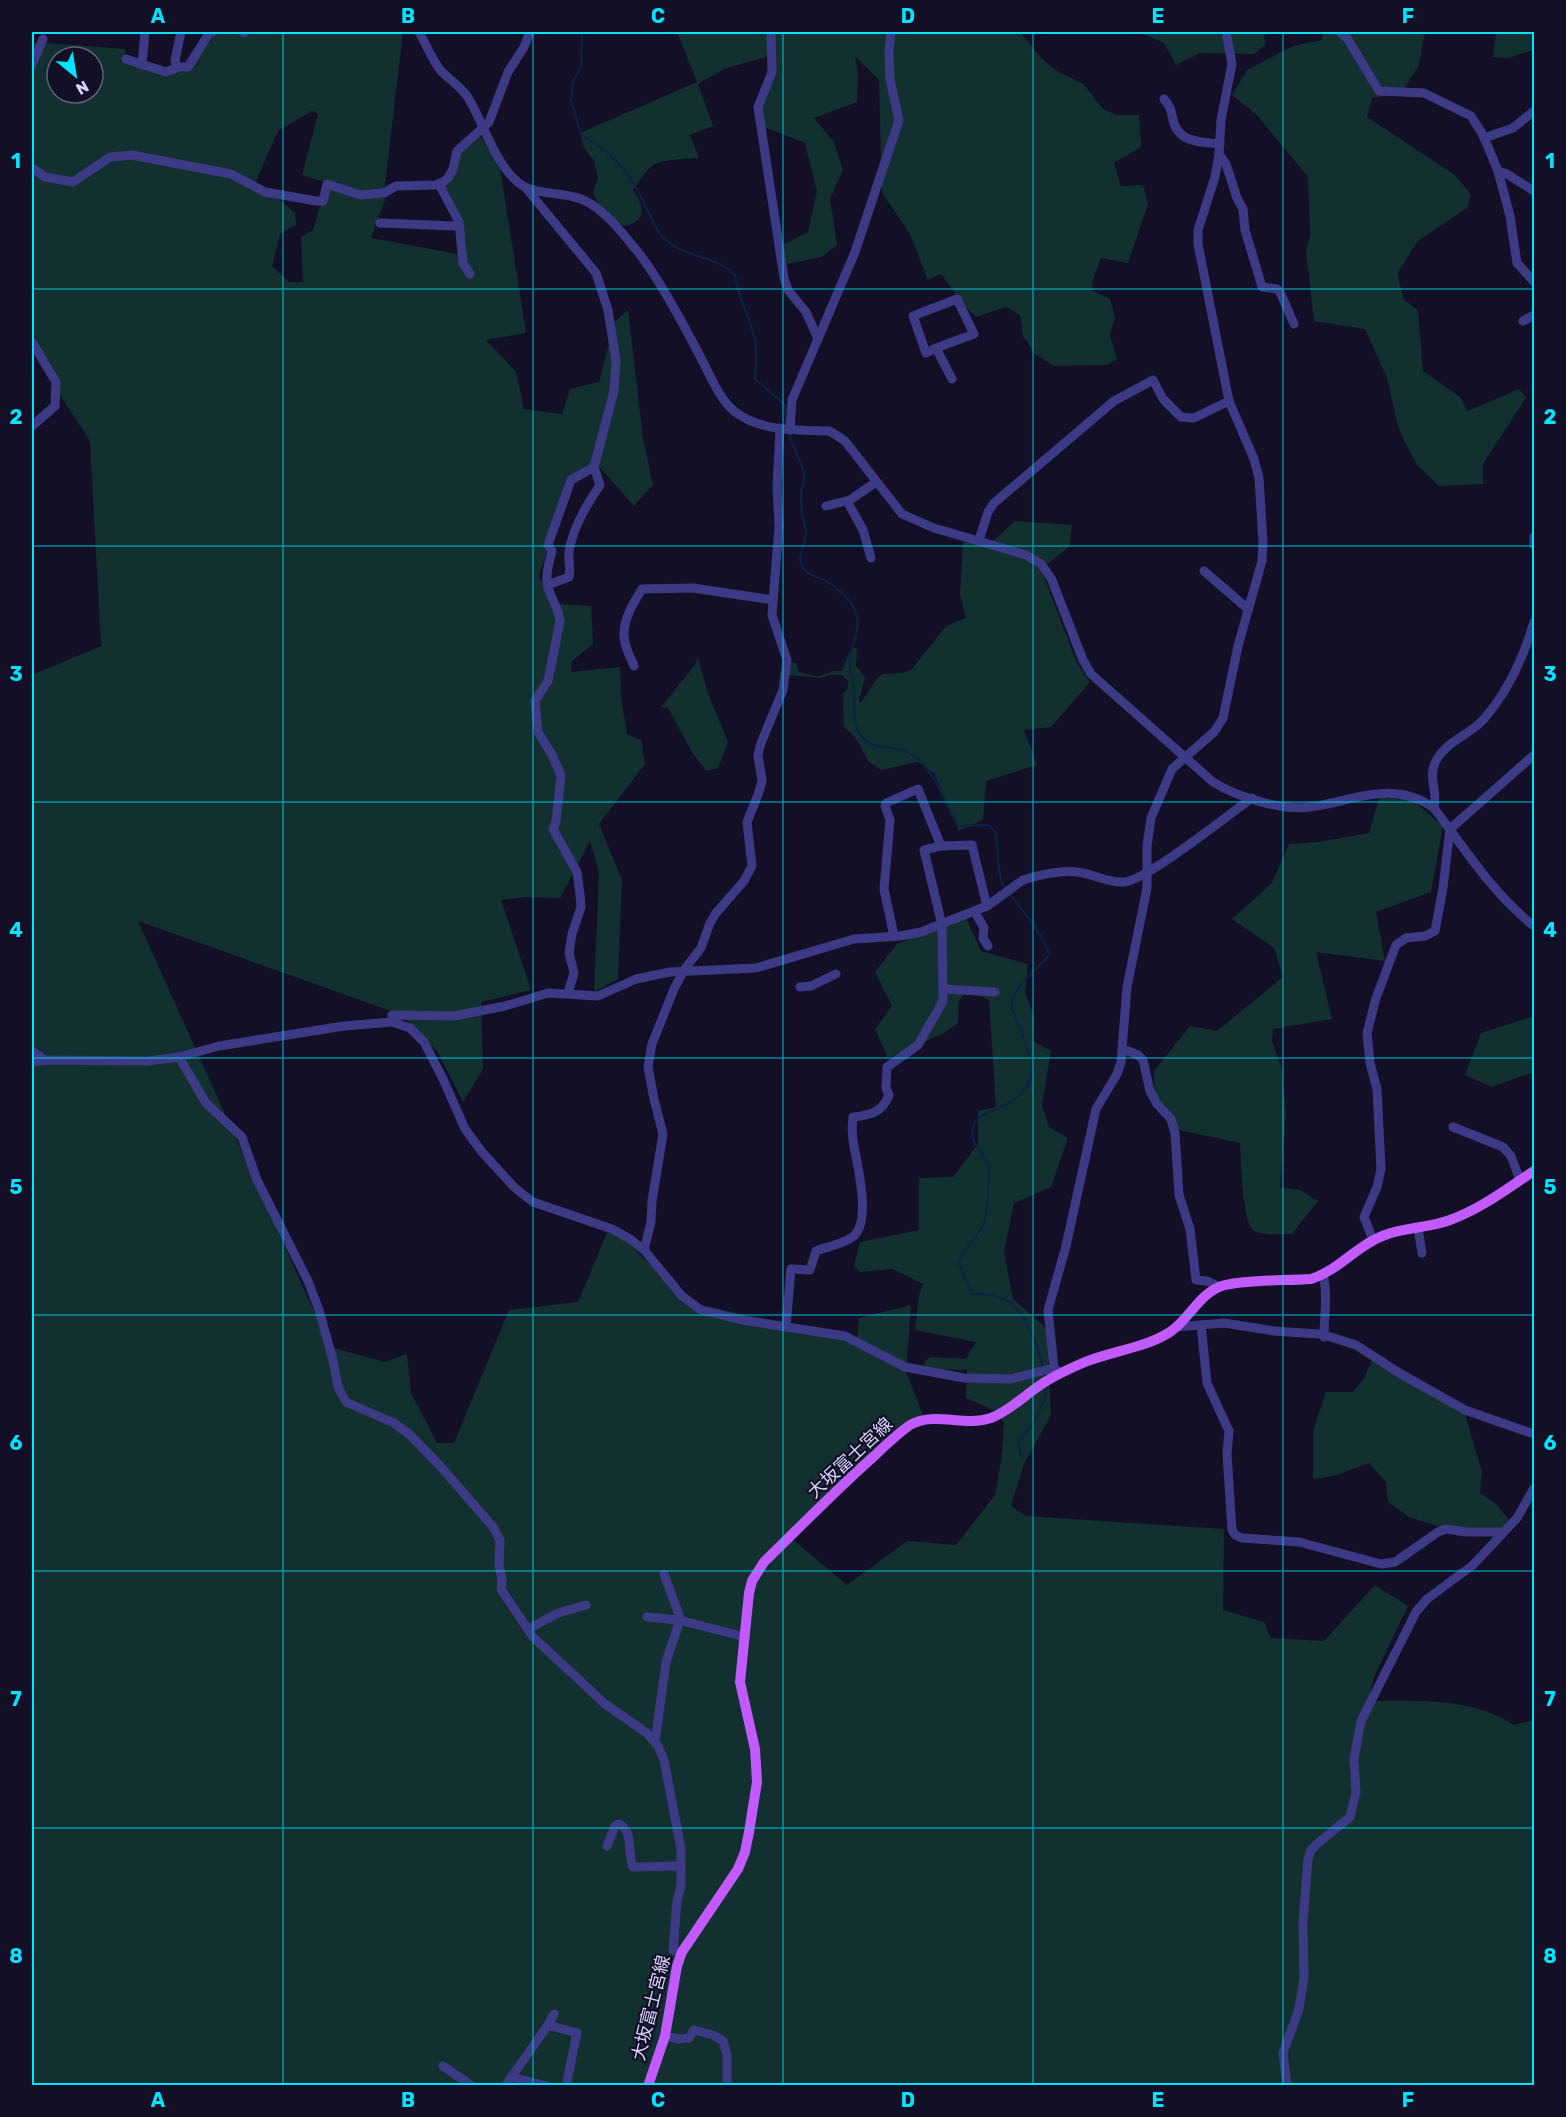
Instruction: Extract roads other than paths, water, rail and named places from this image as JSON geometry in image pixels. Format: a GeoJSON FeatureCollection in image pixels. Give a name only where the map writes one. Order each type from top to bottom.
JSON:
{"type":"FeatureCollection","features":[{"type":"Feature","properties":{"kind":"main road","name":"大坂富士宮線"},"geometry":{"type":"LineString","coordinates":[[648,2085],[665,2036],[677,1966],[682,1952],[738,1869],[745,1852],[757,1782],[755,1749],[740,1682],[749,1593],[752,1581],[764,1562],[909,1426],[930,1418],[965,1421],[990,1418],[1041,1385],[1052,1372],[1156,1339],[1176,1327],[1198,1301],[1220,1287],[1235,1283],[1311,1279],[1323,1275],[1335,1269],[1373,1240],[1387,1234],[1451,1220],[1469,1212],[1534,1171]]}},
{"type":"Feature","properties":{"kind":"street"},"geometry":{"type":"LineString","coordinates":[[142,65],[145,32]]}},
{"type":"Feature","properties":{"kind":"street"},"geometry":{"type":"LineString","coordinates":[[177,68],[175,60],[181,32]]}},
{"type":"Feature","properties":{"kind":"street"},"geometry":{"type":"LineString","coordinates":[[126,59],[166,72],[188,67],[213,32]]}},
{"type":"Feature","properties":{"kind":"street"},"geometry":{"type":"LineString","coordinates":[[419,32],[440,69],[467,96],[506,169],[525,187],[596,273],[608,310],[616,361],[614,391],[594,467],[600,485],[574,534],[569,556],[571,570],[569,576],[553,584],[547,584]]}},
{"type":"Feature","properties":{"kind":"street"},"geometry":{"type":"LineString","coordinates":[[32,168],[45,177],[73,182],[110,157],[132,155],[231,174],[265,192],[316,201],[323,201],[327,184],[360,195],[384,194],[396,186],[439,183],[448,178],[453,169],[457,151],[489,122],[508,72],[524,48],[530,32]]}},
{"type":"Feature","properties":{"kind":"street"},"geometry":{"type":"LineString","coordinates":[[771,32],[772,72],[758,106],[770,189],[784,278],[788,290],[806,312],[818,339]]}},
{"type":"Feature","properties":{"kind":"street"},"geometry":{"type":"LineString","coordinates":[[790,430],[792,400],[855,252],[899,120],[890,80],[891,32]]}},
{"type":"Feature","properties":{"kind":"street"},"geometry":{"type":"LineString","coordinates":[[32,1062],[45,1060],[148,1061],[179,1057],[206,1048],[344,1026],[392,1022],[410,1028],[423,1042],[441,1073],[465,1129],[482,1152],[515,1188],[533,1202],[612,1229],[644,1250],[682,1296],[701,1310],[742,1320],[845,1336],[905,1367],[935,1374],[1011,1380],[1052,1372],[1048,1310],[1066,1246],[1096,1109],[1117,1074],[1123,1049],[1127,987],[1147,888],[1147,846],[1151,819],[1166,779],[1172,770],[1214,732],[1223,718],[1248,609],[1262,561],[1259,478],[1254,459],[1229,401],[1198,244],[1198,230],[1215,177],[1220,149],[1221,120],[1232,64],[1226,32]]}},
{"type":"Feature","properties":{"kind":"street"},"geometry":{"type":"LineString","coordinates":[[1340,32],[1347,38],[1379,91],[1424,93],[1471,116],[1484,138],[1498,171],[1510,216],[1517,262],[1534,282]]}},
{"type":"Feature","properties":{"kind":"street"},"geometry":{"type":"LineString","coordinates":[[32,65],[43,39]]}},
{"type":"Feature","properties":{"kind":"street"},"geometry":{"type":"LineString","coordinates":[[1164,99],[1172,108],[1174,122],[1180,135],[1220,149]]}},
{"type":"Feature","properties":{"kind":"street"},"geometry":{"type":"LineString","coordinates":[[1484,138],[1513,128],[1534,111]]}},
{"type":"Feature","properties":{"kind":"street"},"geometry":{"type":"LineString","coordinates":[[1220,149],[1243,209],[1245,230],[1262,287],[1277,289],[1280,292],[1294,324]]}},
{"type":"Feature","properties":{"kind":"street"},"geometry":{"type":"LineString","coordinates":[[1498,171],[1534,191]]}},
{"type":"Feature","properties":{"kind":"street"},"geometry":{"type":"LineString","coordinates":[[439,183],[459,222],[463,263],[470,274]]}},
{"type":"Feature","properties":{"kind":"street"},"geometry":{"type":"LineString","coordinates":[[525,187],[577,197],[588,201],[598,209],[642,257],[702,360],[718,393],[727,405],[746,419],[790,430],[836,433],[845,441],[902,514],[934,528],[1026,555],[1041,564],[1051,578],[1085,665],[1091,674],[1214,782],[1233,794],[1281,805],[1310,807],[1357,796],[1384,793],[1412,797],[1425,802],[1434,808],[1504,899],[1534,926]]}},
{"type":"Feature","properties":{"kind":"street"},"geometry":{"type":"LineString","coordinates":[[380,223],[455,226],[459,222]]}},
{"type":"Feature","properties":{"kind":"street"},"geometry":{"type":"LineString","coordinates":[[957,299],[974,334],[936,348],[926,353],[913,316],[957,299]]}},
{"type":"Feature","properties":{"kind":"street"},"geometry":{"type":"LineString","coordinates":[[1523,321],[1534,315]]}},
{"type":"Feature","properties":{"kind":"street"},"geometry":{"type":"LineString","coordinates":[[32,342],[56,382],[55,406],[32,426]]}},
{"type":"Feature","properties":{"kind":"street"},"geometry":{"type":"LineString","coordinates":[[936,348],[952,379]]}},
{"type":"Feature","properties":{"kind":"street"},"geometry":{"type":"LineString","coordinates":[[979,540],[988,512],[994,503],[1114,401],[1153,381],[1163,399],[1181,417],[1194,418],[1229,401]]}},
{"type":"Feature","properties":{"kind":"street"},"geometry":{"type":"LineString","coordinates":[[644,1250],[651,1222],[652,1201],[663,1134],[648,1067],[652,1044],[684,970],[701,948],[710,923],[744,881],[752,866],[747,822],[762,781],[758,755],[783,690],[787,660],[771,615],[779,526],[777,487],[780,428]]}},
{"type":"Feature","properties":{"kind":"street"},"geometry":{"type":"LineString","coordinates":[[568,993],[574,973],[569,953],[572,934],[581,907],[580,894],[577,872],[553,830],[558,813],[561,775],[538,732],[535,701],[548,681],[560,621],[560,614],[546,578],[552,551],[548,545],[568,485],[577,475],[594,467]]}},
{"type":"Feature","properties":{"kind":"street"},"geometry":{"type":"LineString","coordinates":[[826,507],[856,497],[876,482]]}},
{"type":"Feature","properties":{"kind":"street"},"geometry":{"type":"LineString","coordinates":[[847,501],[863,530],[871,558]]}},
{"type":"Feature","properties":{"kind":"street"},"geometry":{"type":"LineString","coordinates":[[1534,537],[1534,545]]}},
{"type":"Feature","properties":{"kind":"street"},"geometry":{"type":"LineString","coordinates":[[1204,571],[1248,609]]}},
{"type":"Feature","properties":{"kind":"street"},"geometry":{"type":"LineString","coordinates":[[634,666],[624,641],[623,632],[632,606],[642,588],[693,588],[773,600]]}},
{"type":"Feature","properties":{"kind":"street"},"geometry":{"type":"LineString","coordinates":[[1434,808],[1437,798],[1432,772],[1440,753],[1476,726],[1489,711],[1521,658],[1534,622]]}},
{"type":"Feature","properties":{"kind":"street"},"geometry":{"type":"LineString","coordinates":[[1373,1240],[1364,1217],[1377,1187],[1381,1169],[1377,1089],[1370,1063],[1367,1033],[1376,998],[1396,945],[1406,938],[1425,936],[1435,931],[1450,829],[1534,755]]}},
{"type":"Feature","properties":{"kind":"street"},"geometry":{"type":"LineString","coordinates":[[894,936],[884,889],[890,820],[886,803],[918,789],[941,846]]}},
{"type":"Feature","properties":{"kind":"street"},"geometry":{"type":"LineString","coordinates":[[392,1022],[392,1016],[454,1016],[505,1006],[548,993],[598,996],[636,979],[684,970],[756,968],[854,939],[921,932],[975,912],[1023,880],[1032,877],[1078,872],[1126,882],[1148,872],[1252,798]]}},
{"type":"Feature","properties":{"kind":"street"},"geometry":{"type":"LineString","coordinates":[[786,1326],[791,1269],[810,1270],[816,1251],[851,1238],[858,1231],[863,1204],[853,1142],[853,1117],[878,1112],[886,1103],[889,1095],[886,1088],[887,1067],[918,1046],[943,1001],[942,925],[924,850],[941,846],[972,845],[987,906]]}},
{"type":"Feature","properties":{"kind":"street"},"geometry":{"type":"LineString","coordinates":[[975,912],[984,928],[984,938],[988,946]]}},
{"type":"Feature","properties":{"kind":"street"},"geometry":{"type":"LineString","coordinates":[[800,987],[811,986],[836,975]]}},
{"type":"Feature","properties":{"kind":"street"},"geometry":{"type":"LineString","coordinates":[[943,989],[995,992]]}},
{"type":"Feature","properties":{"kind":"street"},"geometry":{"type":"LineString","coordinates":[[1123,1049],[1138,1055],[1143,1060],[1150,1091],[1157,1104],[1171,1119],[1176,1133],[1179,1194],[1191,1238],[1196,1280],[1207,1281],[1220,1287]]}},
{"type":"Feature","properties":{"kind":"street"},"geometry":{"type":"LineString","coordinates":[[32,1051],[45,1060]]}},
{"type":"Feature","properties":{"kind":"street"},"geometry":{"type":"LineString","coordinates":[[179,1057],[206,1103],[242,1137],[257,1180],[308,1281],[322,1321],[339,1387],[346,1402],[394,1424],[409,1434],[442,1468],[493,1527],[500,1540],[501,1589],[533,1637],[605,1704],[647,1733],[655,1742],[664,1760],[681,1848],[681,1886],[677,1901],[673,1950],[682,1952]]}},
{"type":"Feature","properties":{"kind":"street"},"geometry":{"type":"LineString","coordinates":[[1453,1127],[1503,1147],[1511,1156],[1520,1180]]}},
{"type":"Feature","properties":{"kind":"street"},"geometry":{"type":"LineString","coordinates":[[1418,1228],[1422,1253]]}},
{"type":"Feature","properties":{"kind":"street"},"geometry":{"type":"LineString","coordinates":[[1323,1275],[1327,1289],[1324,1298],[1324,1337]]}},
{"type":"Feature","properties":{"kind":"street"},"geometry":{"type":"LineString","coordinates":[[1176,1327],[1224,1323],[1274,1331],[1319,1334],[1356,1345],[1401,1374],[1477,1416],[1534,1434]]}},
{"type":"Feature","properties":{"kind":"street"},"geometry":{"type":"LineString","coordinates":[[1201,1325],[1208,1383],[1229,1431],[1228,1465],[1232,1530],[1235,1535],[1242,1538],[1299,1542],[1381,1563],[1395,1562],[1438,1532],[1446,1530],[1503,1532]]}},
{"type":"Feature","properties":{"kind":"street"},"geometry":{"type":"LineString","coordinates":[[1287,2085],[1282,2053],[1299,2009],[1302,1988],[1305,1957],[1303,1922],[1308,1859],[1311,1850],[1350,1817],[1356,1791],[1356,1746],[1364,1711],[1375,1697],[1416,1612],[1427,1599],[1473,1565],[1517,1518],[1534,1488]]}},
{"type":"Feature","properties":{"kind":"street"},"geometry":{"type":"LineString","coordinates":[[655,1742],[666,1662],[679,1620],[664,1574]]}},
{"type":"Feature","properties":{"kind":"street"},"geometry":{"type":"LineString","coordinates":[[528,1629],[558,1613],[586,1605]]}},
{"type":"Feature","properties":{"kind":"street"},"geometry":{"type":"LineString","coordinates":[[647,1617],[679,1620],[744,1637]]}},
{"type":"Feature","properties":{"kind":"street"},"geometry":{"type":"LineString","coordinates":[[607,1846],[615,1826],[619,1824],[629,1835],[629,1852],[633,1867],[681,1866]]}},
{"type":"Feature","properties":{"kind":"street"},"geometry":{"type":"LineString","coordinates":[[505,2085],[554,2014]]}},
{"type":"Feature","properties":{"kind":"street"},"geometry":{"type":"LineString","coordinates":[[548,2025],[577,2033],[566,2085]]}},
{"type":"Feature","properties":{"kind":"street"},"geometry":{"type":"LineString","coordinates":[[665,2036],[679,2039],[689,2038],[693,2030],[713,2035],[723,2041],[727,2055],[727,2085]]}},
{"type":"Feature","properties":{"kind":"street"},"geometry":{"type":"LineString","coordinates":[[443,2066],[471,2085]]}},
{"type":"Feature","properties":{"kind":"street"},"geometry":{"type":"LineString","coordinates":[[511,2077],[547,2085]]}},
{"type":"Feature","properties":{"kind":"waterway"},"geometry":{"type":"LineString","coordinates":[[582,32],[581,67],[573,82],[571,100],[581,135],[619,164],[633,182],[662,237],[682,250],[727,268],[735,275],[755,340],[755,379],[785,405],[786,426]]}},
{"type":"Feature","properties":{"kind":"waterway"},"geometry":{"type":"LineString","coordinates":[[788,432],[804,474],[801,504],[806,532],[801,563],[808,573],[826,581],[848,599],[856,613],[857,630],[851,652],[850,670],[857,729],[872,744],[905,751],[921,762],[934,779],[959,826],[989,825],[996,834],[999,870],[1002,883],[1006,888]]}},
{"type":"Feature","properties":{"kind":"waterway"},"geometry":{"type":"LineString","coordinates":[[1009,893],[1037,930],[1049,955],[1021,984],[1011,1006],[1031,1061],[1030,1081],[1015,1100],[984,1115],[977,1120],[973,1128],[974,1140],[989,1169],[987,1206],[984,1224],[964,1251],[959,1262],[972,1294],[1001,1298],[1015,1306],[1034,1339],[1043,1367]]}},
{"type":"Feature","properties":{"kind":"waterway"},"geometry":{"type":"LineString","coordinates":[[1022,1459],[1018,1442],[1037,1416],[1047,1387]]}}]}
